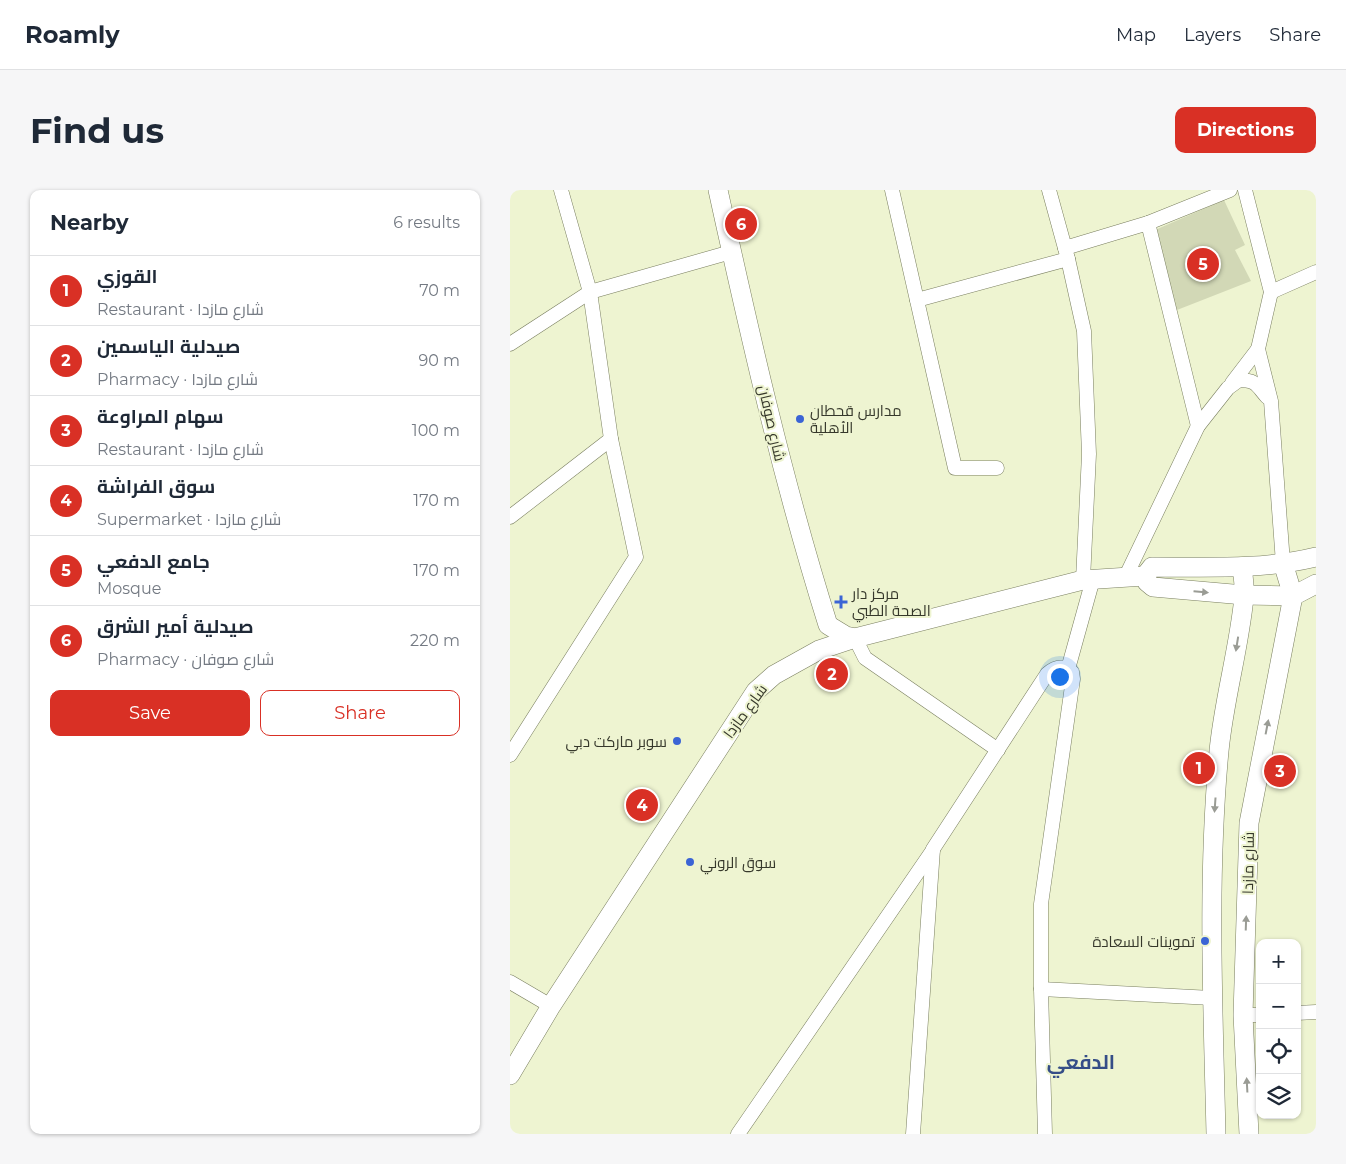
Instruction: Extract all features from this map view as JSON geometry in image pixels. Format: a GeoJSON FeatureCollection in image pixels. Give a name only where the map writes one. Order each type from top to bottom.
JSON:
{"type":"FeatureCollection","features":[{"type":"Feature","properties":{"kind":"street"},"geometry":{"type":"LineString","coordinates":[[510,755],[636,557],[611,439],[590,292],[561,190]]}},
{"type":"Feature","properties":{"kind":"street","name":"شارع صوفان"},"geometry":{"type":"LineString","coordinates":[[718,190],[776,446],[802,544],[828,625]]}},
{"type":"Feature","properties":{"kind":"street"},"geometry":{"type":"LineString","coordinates":[[892,190],[955,468],[997,468]]}},
{"type":"Feature","properties":{"kind":"street"},"geometry":{"type":"LineString","coordinates":[[1049,190],[1084,331],[1089,454],[1088,579],[1068,669]]}},
{"type":"Feature","properties":{"kind":"street"},"geometry":{"type":"LineString","coordinates":[[917,300],[1066,253],[1230,190]]}},
{"type":"Feature","properties":{"kind":"street"},"geometry":{"type":"LineString","coordinates":[[1125,578],[1198,426],[1258,349],[1271,292],[1245,190]]}},
{"type":"Feature","properties":{"kind":"street"},"geometry":{"type":"LineString","coordinates":[[1148,223],[1198,426]]}},
{"type":"Feature","properties":{"kind":"street"},"geometry":{"type":"LineString","coordinates":[[510,344],[590,292],[731,252]]}},
{"type":"Feature","properties":{"kind":"street"},"geometry":{"type":"LineString","coordinates":[[1271,292],[1316,272]]}},
{"type":"Feature","properties":{"kind":"street"},"geometry":{"type":"LineString","coordinates":[[1258,349],[1271,402],[1283,563],[1293,596]]}},
{"type":"Feature","properties":{"kind":"street"},"geometry":{"type":"LineString","coordinates":[[1228,388],[1239,380],[1251,381],[1257,384],[1271,402]]}},
{"type":"Feature","properties":{"kind":"street"},"geometry":{"type":"LineString","coordinates":[[510,517],[611,439]]}},
{"type":"Feature","properties":{"kind":"street"},"geometry":{"type":"LineString","coordinates":[[1149,581],[1152,567],[1242,567],[1283,563],[1316,557]]}},
{"type":"Feature","properties":{"kind":"street"},"geometry":{"type":"LineString","coordinates":[[1216,1134],[1212,1007],[1214,839],[1219,749],[1244,596],[1242,567]]}},
{"type":"Feature","properties":{"kind":"street","name":"شارع مازدا"},"geometry":{"type":"LineString","coordinates":[[510,1075],[551,1006],[756,691],[774,674],[819,650],[854,638],[1088,579],[1125,578],[1244,596],[1293,596],[1316,584]]}},
{"type":"Feature","properties":{"kind":"street","name":"شارع مازدا"},"geometry":{"type":"LineString","coordinates":[[1249,1134],[1249,823],[1293,596]]}},
{"type":"Feature","properties":{"kind":"street"},"geometry":{"type":"LineString","coordinates":[[819,650],[828,625],[846,636],[854,638],[865,658],[998,750]]}},
{"type":"Feature","properties":{"kind":"street"},"geometry":{"type":"LineString","coordinates":[[741,1132],[933,849],[1047,674],[1053,669],[1060,667],[1072,672],[1073,679],[1041,904],[1045,1134]]}},
{"type":"Feature","properties":{"kind":"street"},"geometry":{"type":"LineString","coordinates":[[913,1134],[933,849]]}},
{"type":"Feature","properties":{"kind":"street"},"geometry":{"type":"LineString","coordinates":[[510,982],[551,1006]]}},
{"type":"Feature","properties":{"kind":"street"},"geometry":{"type":"LineString","coordinates":[[1041,989],[1212,1007],[1249,1009]]}},
{"type":"Feature","properties":{"kind":"street"},"geometry":{"type":"LineString","coordinates":[[1301,1013],[1316,1012]]}},
{"type":"Feature","properties":{"kind":"building"},"geometry":{"type":"Polygon","coordinates":[[[1224,200],[1245,245],[1235,250],[1251,281],[1177,310],[1155,230],[1224,200]]]}},
{"type":"Feature","properties":{"kind":"place","name":"صيدلية أمير الشرق"},"geometry":{"type":"Point","coordinates":[741,224]}},
{"type":"Feature","properties":{"kind":"place","name":"جامع الدفعي"},"geometry":{"type":"Point","coordinates":[1203,264]}},
{"type":"Feature","properties":{"kind":"place","name":"مدارس قحطان الأهلية"},"geometry":{"type":"Point","coordinates":[800,419]}},
{"type":"Feature","properties":{"kind":"place","name":"مركز دار الصحة الطبي"},"geometry":{"type":"Point","coordinates":[841,602]}},
{"type":"Feature","properties":{"kind":"place","name":"صيدلية الياسمين"},"geometry":{"type":"Point","coordinates":[832,674]}},
{"type":"Feature","properties":{"kind":"place","name":"سوبر ماركت دبي"},"geometry":{"type":"Point","coordinates":[677,741]}},
{"type":"Feature","properties":{"kind":"place","name":"القوزي"},"geometry":{"type":"Point","coordinates":[1199,768]}},
{"type":"Feature","properties":{"kind":"place","name":"سهام المراوعة"},"geometry":{"type":"Point","coordinates":[1280,771]}},
{"type":"Feature","properties":{"kind":"place","name":"سوق الفراشة"},"geometry":{"type":"Point","coordinates":[642,805]}},
{"type":"Feature","properties":{"kind":"place","name":"سوق الروني"},"geometry":{"type":"Point","coordinates":[690,862]}},
{"type":"Feature","properties":{"kind":"place","name":"تموينات السعادة"},"geometry":{"type":"Point","coordinates":[1205,941]}},
{"type":"Feature","properties":{"kind":"district","name":"الدفعي"},"geometry":{"type":"Point","coordinates":[1081,1062]}}]}
